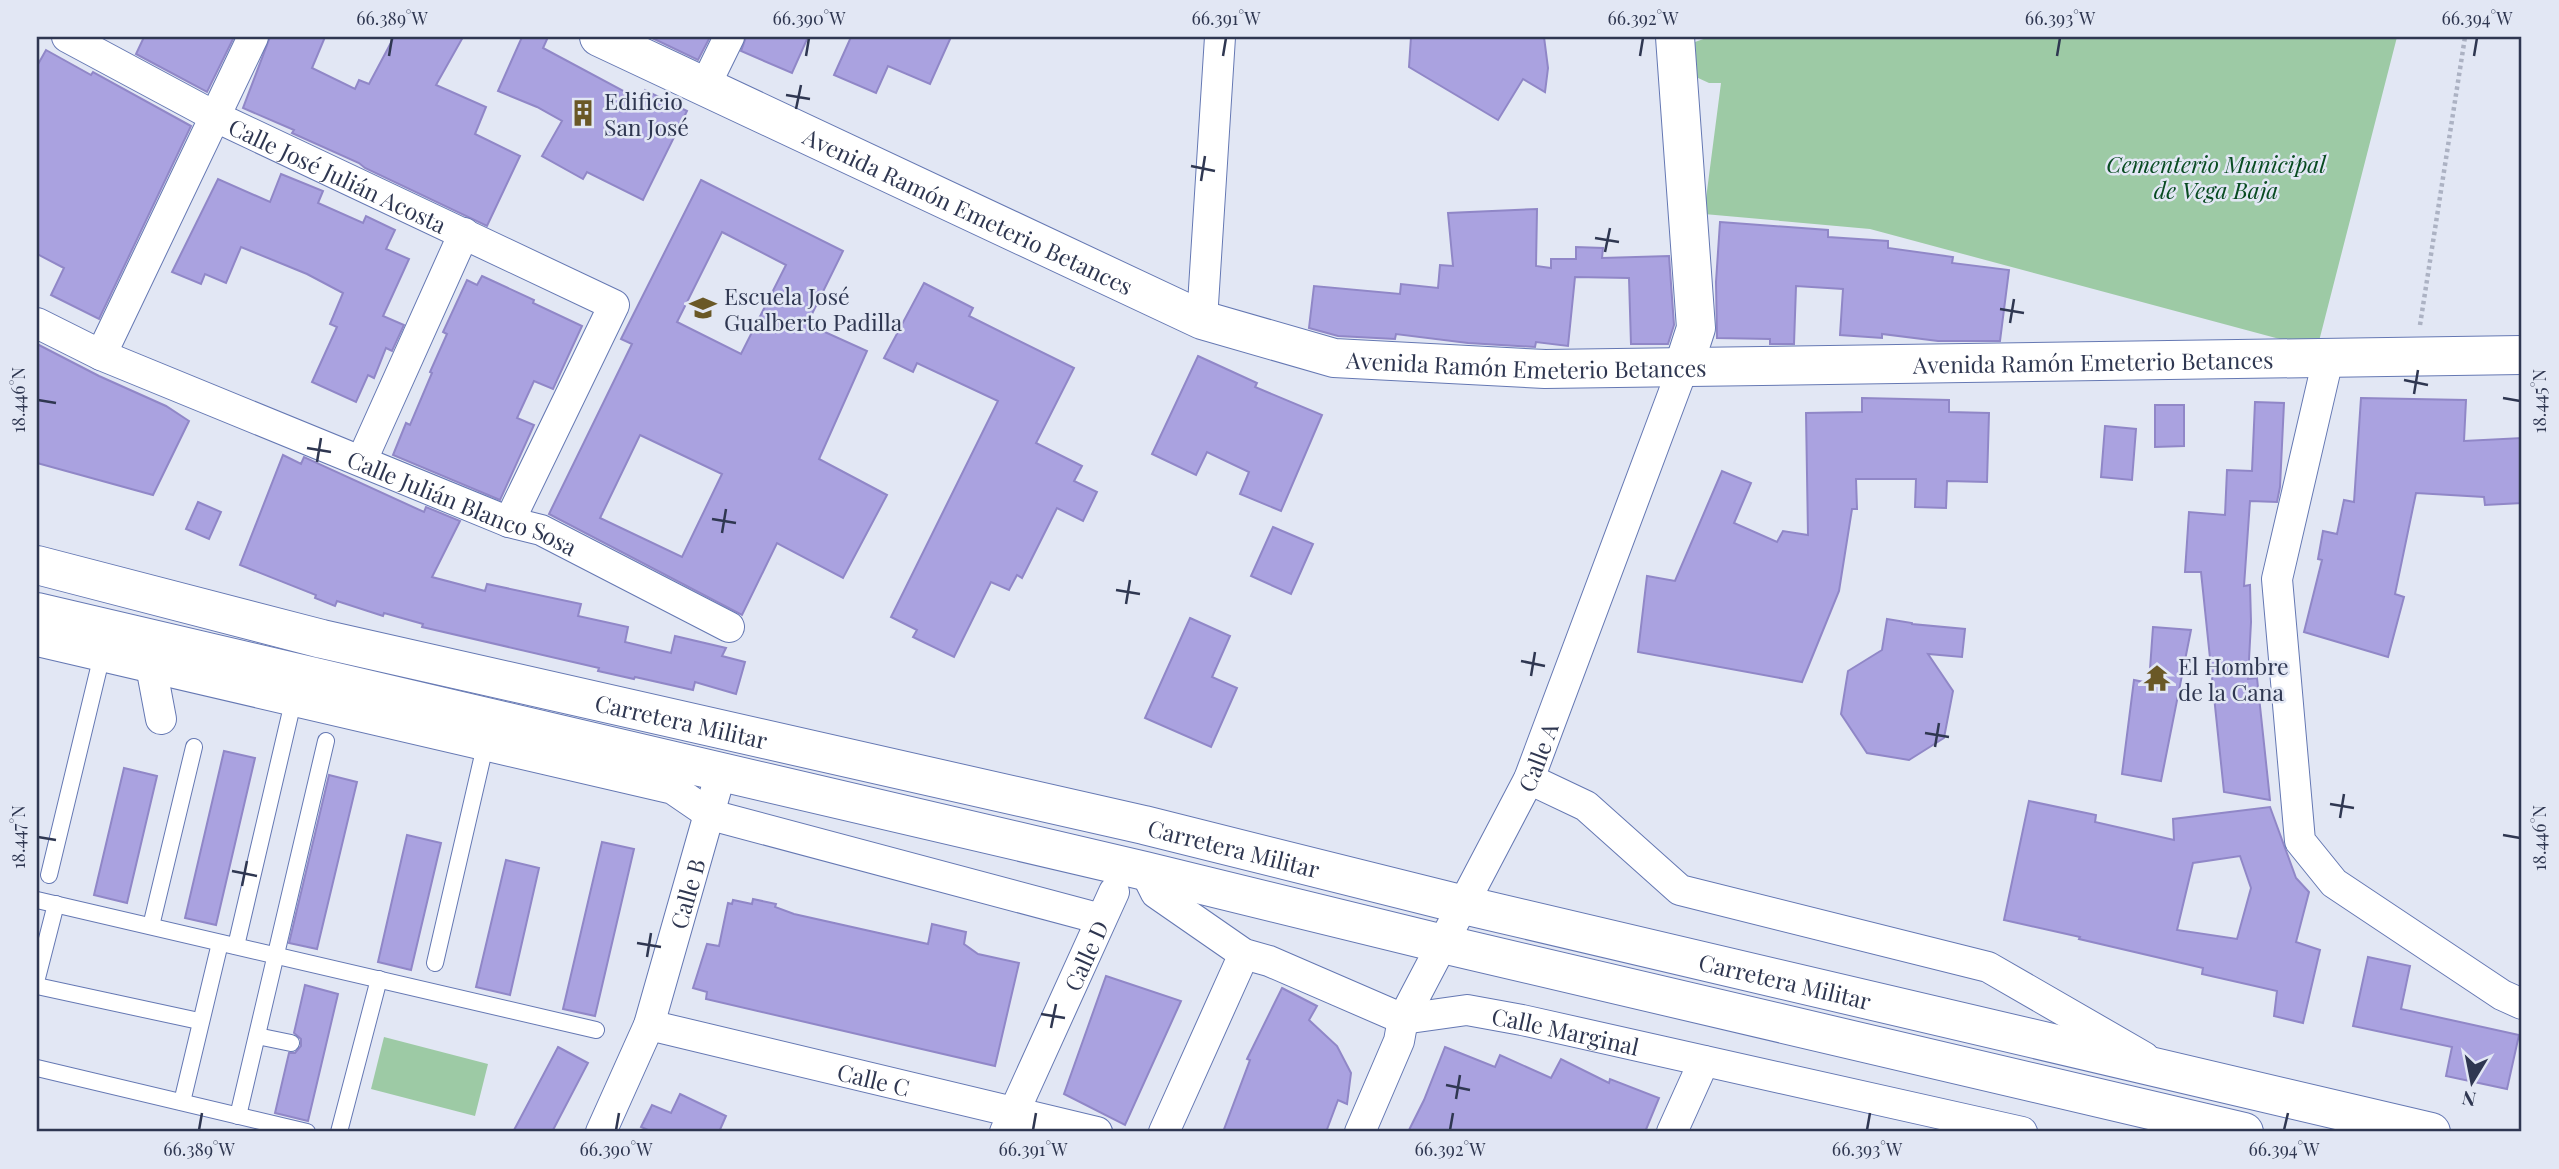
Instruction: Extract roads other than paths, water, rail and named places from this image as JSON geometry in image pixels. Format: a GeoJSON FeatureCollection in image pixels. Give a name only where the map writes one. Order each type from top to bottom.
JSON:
{"type":"FeatureCollection","features":[{"type":"Feature","properties":{"kind":"main road","name":"Avenida Ramón Emeterio Betances"},"geometry":{"type":"LineString","coordinates":[[599,37],[1202,320],[1334,358],[1545,369],[2522,355]]}},
{"type":"Feature","properties":{"kind":"main road"},"geometry":{"type":"LineString","coordinates":[[1675,37],[1696,328],[1684,365]]}},
{"type":"Feature","properties":{"kind":"main road","name":"Carretera Militar"},"geometry":{"type":"LineString","coordinates":[[37,565],[322,639],[1131,822],[1464,905],[2431,1132]]}},
{"type":"Feature","properties":{"kind":"main road","name":"Carretera Militar"},"geometry":{"type":"LineString","coordinates":[[37,612],[2244,1132]]}},
{"type":"Feature","properties":{"kind":"street","name":"Calle José Julián Acosta"},"geometry":{"type":"LineString","coordinates":[[67,37],[216,117],[614,306],[509,522]]}},
{"type":"Feature","properties":{"kind":"street"},"geometry":{"type":"LineString","coordinates":[[101,355],[253,37]]}},
{"type":"Feature","properties":{"kind":"street"},"geometry":{"type":"LineString","coordinates":[[704,88],[729,37]]}},
{"type":"Feature","properties":{"kind":"street"},"geometry":{"type":"LineString","coordinates":[[1202,320],[1220,37]]}},
{"type":"Feature","properties":{"kind":"street"},"geometry":{"type":"LineString","coordinates":[[362,460],[464,233]]}},
{"type":"Feature","properties":{"kind":"street","name":"Calle Julián Blanco Sosa"},"geometry":{"type":"LineString","coordinates":[[37,323],[101,355],[509,522],[541,530],[729,627]]}},
{"type":"Feature","properties":{"kind":"street"},"geometry":{"type":"LineString","coordinates":[[2328,359],[2277,579],[2300,841],[2333,883],[2502,995],[2522,1004]]}},
{"type":"Feature","properties":{"kind":"street","name":"Calle A"},"geometry":{"type":"LineString","coordinates":[[1360,1132],[1399,1041],[1403,1019],[1529,779],[1684,365]]}},
{"type":"Feature","properties":{"kind":"street"},"geometry":{"type":"LineString","coordinates":[[37,641],[673,789],[711,816],[1101,919]]}},
{"type":"Feature","properties":{"kind":"street"},"geometry":{"type":"LineString","coordinates":[[151,666],[161,719]]}},
{"type":"Feature","properties":{"kind":"street","name":"Calle B"},"geometry":{"type":"LineString","coordinates":[[601,1132],[649,1025],[722,772]]}},
{"type":"Feature","properties":{"kind":"street"},"geometry":{"type":"LineString","coordinates":[[1529,779],[1586,806],[1681,890],[1988,967],[2165,1070]]}},
{"type":"Feature","properties":{"kind":"street"},"geometry":{"type":"LineString","coordinates":[[1145,871],[1156,893],[1244,954],[1269,961],[1403,1019]]}},
{"type":"Feature","properties":{"kind":"street","name":"Calle D"},"geometry":{"type":"LineString","coordinates":[[1010,1122],[1114,892]]}},
{"type":"Feature","properties":{"kind":"street"},"geometry":{"type":"LineString","coordinates":[[1164,1132],[1244,954]]}},
{"type":"Feature","properties":{"kind":"street","name":"Calle Marginal"},"geometry":{"type":"LineString","coordinates":[[1403,1019],[1467,1010],[1522,1020],[2022,1132]]}},
{"type":"Feature","properties":{"kind":"street","name":"Calle C"},"geometry":{"type":"LineString","coordinates":[[649,1025],[1010,1122],[1097,1132]]}},
{"type":"Feature","properties":{"kind":"street"},"geometry":{"type":"LineString","coordinates":[[1672,1132],[1704,1061]]}},
{"type":"Feature","properties":{"kind":"lane"},"geometry":{"type":"LineString","coordinates":[[49,875],[102,655]]}},
{"type":"Feature","properties":{"kind":"lane"},"geometry":{"type":"LineString","coordinates":[[236,946],[293,702]]}},
{"type":"Feature","properties":{"kind":"lane"},"geometry":{"type":"LineString","coordinates":[[238,1116],[326,741]]}},
{"type":"Feature","properties":{"kind":"lane"},"geometry":{"type":"LineString","coordinates":[[435,962],[485,746]]}},
{"type":"Feature","properties":{"kind":"lane"},"geometry":{"type":"LineString","coordinates":[[151,926],[194,747]]}},
{"type":"Feature","properties":{"kind":"lane"},"geometry":{"type":"LineString","coordinates":[[37,900],[596,1030]]}},
{"type":"Feature","properties":{"kind":"lane"},"geometry":{"type":"LineString","coordinates":[[37,978],[43,925],[56,904]]}},
{"type":"Feature","properties":{"kind":"lane"},"geometry":{"type":"LineString","coordinates":[[182,1102],[199,1021],[220,943]]}},
{"type":"Feature","properties":{"kind":"lane"},"geometry":{"type":"LineString","coordinates":[[339,1132],[379,979]]}},
{"type":"Feature","properties":{"kind":"lane"},"geometry":{"type":"LineString","coordinates":[[37,986],[199,1021]]}},
{"type":"Feature","properties":{"kind":"lane"},"geometry":{"type":"LineString","coordinates":[[257,1037],[291,1043]]}},
{"type":"Feature","properties":{"kind":"lane"},"geometry":{"type":"LineString","coordinates":[[37,1068],[307,1132]]}},
{"type":"Feature","properties":{"kind":"place","name":"Edificio San José"},"geometry":{"type":"Point","coordinates":[583,113]}},
{"type":"Feature","properties":{"kind":"place","name":"Escuela José Gualberto Padilla"},"geometry":{"type":"Point","coordinates":[703,308]}},
{"type":"Feature","properties":{"kind":"place","name":"El Hombre de la Cana"},"geometry":{"type":"Point","coordinates":[2157,678]}},
{"type":"Feature","properties":{"kind":"park label","name":"Cementerio Municipal de Vega Baja"},"geometry":{"type":"Point","coordinates":[2216,176]}}]}
